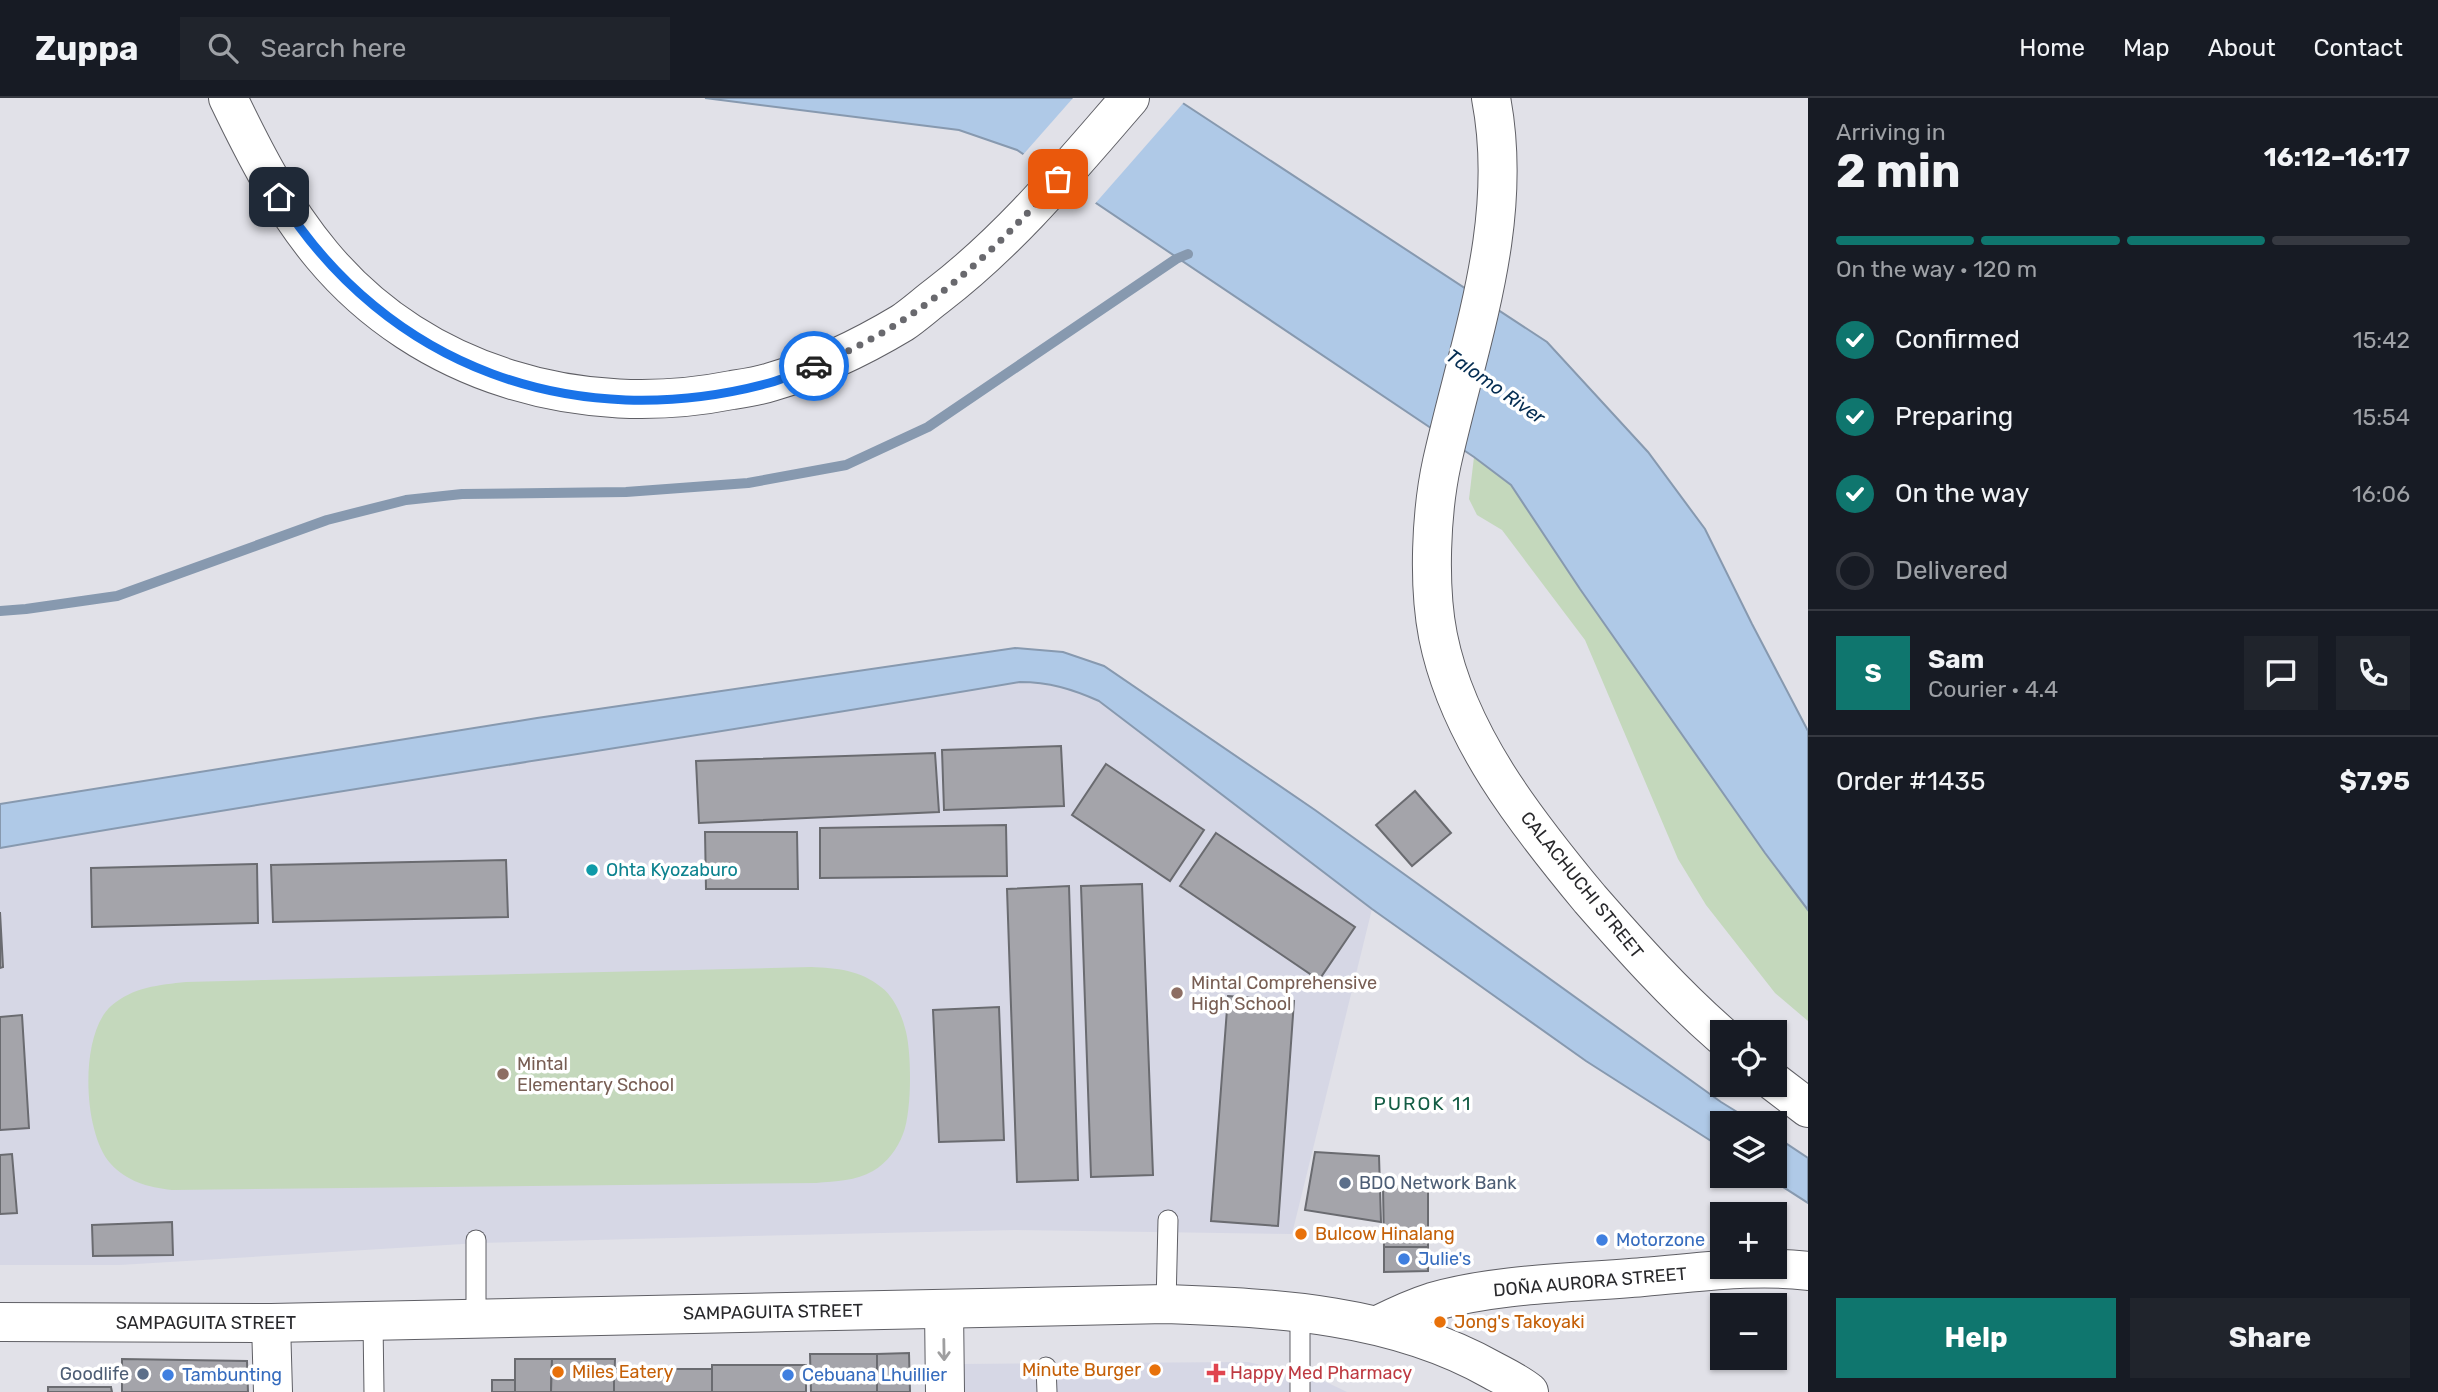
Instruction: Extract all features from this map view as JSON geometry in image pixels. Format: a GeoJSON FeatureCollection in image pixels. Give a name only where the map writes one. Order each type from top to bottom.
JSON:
{"type":"FeatureCollection","features":[{"type":"Feature","properties":{"kind":"main road"},"geometry":{"type":"LineString","coordinates":[[228,98],[265,173],[294,220],[323,257],[359,295],[403,329],[502,379],[567,394],[632,401],[703,396],[771,383],[834,358],[902,322],[960,278],[1023,220],[1130,98]]}},
{"type":"Feature","properties":{"kind":"main road","name":"CALACHUCHI STREET"},"geometry":{"type":"LineString","coordinates":[[1491,98],[1499,190],[1491,264],[1441,465],[1432,585],[1438,636],[1452,685],[1474,736],[1503,784],[1553,855],[1641,958],[1710,1024]]}},
{"type":"Feature","properties":{"kind":"main road"},"geometry":{"type":"LineString","coordinates":[[1787,1092],[1808,1108]]}},
{"type":"Feature","properties":{"kind":"main road","name":"DOÑA AURORA STREET"},"geometry":{"type":"LineString","coordinates":[[1378,1325],[1408,1310],[1433,1302],[1492,1291],[1728,1270],[1808,1271]]}},
{"type":"Feature","properties":{"kind":"main road","name":"SAMPAGUITA STREET"},"geometry":{"type":"LineString","coordinates":[[0,1322],[373,1322],[1166,1304],[1229,1306],[1300,1312],[1378,1325],[1425,1339],[1470,1358],[1529,1392]]}},
{"type":"Feature","properties":{"kind":"main road"},"geometry":{"type":"LineString","coordinates":[[944,1309],[945,1392]]}},
{"type":"Feature","properties":{"kind":"main road"},"geometry":{"type":"LineString","coordinates":[[271,1323],[273,1392]]}},
{"type":"Feature","properties":{"kind":"lane"},"geometry":{"type":"LineString","coordinates":[[1166,1304],[1168,1220]]}},
{"type":"Feature","properties":{"kind":"lane"},"geometry":{"type":"LineString","coordinates":[[476,1240],[476,1318]]}},
{"type":"Feature","properties":{"kind":"lane"},"geometry":{"type":"LineString","coordinates":[[1300,1312],[1300,1392]]}},
{"type":"Feature","properties":{"kind":"lane"},"geometry":{"type":"LineString","coordinates":[[373,1322],[374,1392]]}},
{"type":"Feature","properties":{"kind":"lane"},"geometry":{"type":"LineString","coordinates":[[1046,1367],[1046,1392]]}},
{"type":"Feature","properties":{"kind":"shaded area","name":"Mintal Elementary School"},"geometry":{"type":"Polygon","coordinates":[[[1020,682],[1042,682],[1070,688],[1099,701],[1372,909],[1292,1234],[1014,1230],[749,1236],[479,1243],[120,1265],[0,1265],[0,848],[257,803],[664,741],[1020,682]]]}},
{"type":"Feature","properties":{"kind":"shaded area"},"geometry":{"type":"Polygon","coordinates":[[[1248,1362],[1322,1380],[1347,1392],[962,1392],[961,1364],[1248,1362]]]}},
{"type":"Feature","properties":{"kind":"green space"},"geometry":{"type":"Polygon","coordinates":[[[1474,457],[1511,485],[1580,589],[1808,910],[1808,1021],[1775,993],[1706,905],[1678,859],[1585,640],[1502,530],[1477,515],[1469,499],[1474,457]]]}},
{"type":"Feature","properties":{"kind":"green space"},"geometry":{"type":"Polygon","coordinates":[[[811,967],[848,971],[873,981],[896,1005],[907,1038],[909,1097],[903,1134],[895,1150],[883,1164],[853,1179],[816,1183],[172,1190],[138,1182],[123,1175],[110,1163],[101,1149],[94,1129],[88,1084],[94,1038],[101,1020],[111,1006],[128,995],[147,988],[186,982],[811,967]]]}},
{"type":"Feature","properties":{"kind":"water","name":"Talomo River"},"geometry":{"type":"Polygon","coordinates":[[[705,98],[1175,98],[1547,342],[1648,452],[1705,529],[1808,731],[1808,910],[1580,589],[1511,485],[1474,457],[1017,150],[959,130],[705,98]]]}},
{"type":"Feature","properties":{"kind":"water"},"geometry":{"type":"Polygon","coordinates":[[[1015,648],[1063,652],[1104,666],[1315,810],[1710,1094],[1710,1097],[1736,1111],[1710,1111],[1710,1140],[1586,1061],[1372,909],[1099,701],[1041,683],[1020,682],[0,848],[0,804],[537,718],[1015,648]]]}},
{"type":"Feature","properties":{"kind":"water"},"geometry":{"type":"Polygon","coordinates":[[[1787,1144],[1808,1158],[1808,1203],[1785,1188],[1787,1188],[1787,1144]]]}},
{"type":"Feature","properties":{"kind":"pier"},"geometry":{"type":"Polygon","coordinates":[[[1073,98],[1181,98],[1185,101],[1093,206],[1021,157],[1073,98]]]}},
{"type":"Feature","properties":{"kind":"building"},"geometry":{"type":"Polygon","coordinates":[[[1061,746],[1064,806],[944,810],[942,750],[1061,746]]]}},
{"type":"Feature","properties":{"kind":"building"},"geometry":{"type":"Polygon","coordinates":[[[935,753],[939,812],[699,823],[696,761],[935,753]]]}},
{"type":"Feature","properties":{"kind":"building"},"geometry":{"type":"Polygon","coordinates":[[[1106,764],[1204,830],[1170,881],[1072,815],[1106,764]]]}},
{"type":"Feature","properties":{"kind":"building"},"geometry":{"type":"Polygon","coordinates":[[[1415,791],[1451,833],[1412,866],[1376,825],[1415,791]]]}},
{"type":"Feature","properties":{"kind":"building"},"geometry":{"type":"Polygon","coordinates":[[[1006,825],[1007,876],[820,878],[820,828],[1006,825]]]}},
{"type":"Feature","properties":{"kind":"building"},"geometry":{"type":"Polygon","coordinates":[[[705,832],[797,832],[798,889],[706,889],[705,832]]]}},
{"type":"Feature","properties":{"kind":"building"},"geometry":{"type":"Polygon","coordinates":[[[1216,833],[1355,927],[1319,980],[1180,886],[1216,833]]]}},
{"type":"Feature","properties":{"kind":"building"},"geometry":{"type":"Polygon","coordinates":[[[506,860],[508,917],[273,922],[271,865],[506,860]]]}},
{"type":"Feature","properties":{"kind":"building"},"geometry":{"type":"Polygon","coordinates":[[[257,864],[258,923],[92,927],[91,868],[257,864]]]}},
{"type":"Feature","properties":{"kind":"building"},"geometry":{"type":"Polygon","coordinates":[[[1142,884],[1153,1175],[1091,1177],[1081,886],[1142,884]]]}},
{"type":"Feature","properties":{"kind":"building"},"geometry":{"type":"Polygon","coordinates":[[[1069,886],[1078,1180],[1017,1182],[1007,889],[1069,886]]]}},
{"type":"Feature","properties":{"kind":"building"},"geometry":{"type":"Polygon","coordinates":[[[0,912],[3,967],[0,968],[0,912]]]}},
{"type":"Feature","properties":{"kind":"building"},"geometry":{"type":"Polygon","coordinates":[[[1228,996],[1294,1001],[1278,1226],[1211,1221],[1228,996]]]}},
{"type":"Feature","properties":{"kind":"building"},"geometry":{"type":"Polygon","coordinates":[[[999,1007],[1004,1140],[939,1142],[933,1010],[999,1007]]]}},
{"type":"Feature","properties":{"kind":"building"},"geometry":{"type":"Polygon","coordinates":[[[22,1015],[29,1128],[0,1130],[0,1017],[22,1015]]]}},
{"type":"Feature","properties":{"kind":"building","name":"BDO Network Bank"},"geometry":{"type":"Polygon","coordinates":[[[1315,1152],[1379,1156],[1381,1222],[1305,1210],[1315,1152]]]}},
{"type":"Feature","properties":{"kind":"building"},"geometry":{"type":"Polygon","coordinates":[[[12,1154],[17,1213],[0,1214],[0,1155],[12,1154]]]}},
{"type":"Feature","properties":{"kind":"building"},"geometry":{"type":"Polygon","coordinates":[[[1383,1186],[1428,1186],[1428,1247],[1384,1247],[1383,1186]]]}},
{"type":"Feature","properties":{"kind":"building"},"geometry":{"type":"Polygon","coordinates":[[[172,1222],[173,1255],[93,1256],[92,1225],[172,1222]]]}},
{"type":"Feature","properties":{"kind":"building"},"geometry":{"type":"Polygon","coordinates":[[[1384,1247],[1428,1247],[1428,1271],[1384,1272],[1384,1247]]]}},
{"type":"Feature","properties":{"kind":"building"},"geometry":{"type":"Polygon","coordinates":[[[909,1353],[910,1392],[877,1392],[877,1354],[909,1353]]]}},
{"type":"Feature","properties":{"kind":"building"},"geometry":{"type":"Polygon","coordinates":[[[810,1354],[877,1354],[877,1392],[811,1392],[810,1354]]]}},
{"type":"Feature","properties":{"kind":"building"},"geometry":{"type":"Polygon","coordinates":[[[122,1359],[247,1361],[248,1392],[122,1392],[122,1359]]]}},
{"type":"Feature","properties":{"kind":"building"},"geometry":{"type":"Polygon","coordinates":[[[515,1359],[552,1359],[551,1392],[515,1392],[515,1359]]]}},
{"type":"Feature","properties":{"kind":"building"},"geometry":{"type":"Polygon","coordinates":[[[552,1359],[615,1359],[614,1392],[551,1392],[552,1359]]]}},
{"type":"Feature","properties":{"kind":"building"},"geometry":{"type":"Polygon","coordinates":[[[712,1365],[806,1365],[806,1392],[712,1392],[712,1365]]]}},
{"type":"Feature","properties":{"kind":"building"},"geometry":{"type":"Polygon","coordinates":[[[614,1369],[712,1369],[712,1392],[614,1392],[614,1369]]]}},
{"type":"Feature","properties":{"kind":"building"},"geometry":{"type":"Polygon","coordinates":[[[492,1380],[515,1380],[515,1392],[492,1392],[492,1380]]]}},
{"type":"Feature","properties":{"kind":"building"},"geometry":{"type":"Polygon","coordinates":[[[48,1387],[111,1387],[112,1392],[48,1392],[48,1387]]]}},
{"type":"Feature","properties":{"kind":"waterway"},"geometry":{"type":"LineString","coordinates":[[0,611],[117,596],[327,520],[406,500],[462,494],[626,492],[748,483],[846,465],[928,427],[1176,259],[1188,254]]}},
{"type":"Feature","properties":{"kind":"way so far"},"geometry":{"type":"LineString","coordinates":[[814,366],[902,322],[960,278],[1023,220],[1058,179]]}},
{"type":"Feature","properties":{"kind":"place","name":"Ohta Kyozaburo"},"geometry":{"type":"Point","coordinates":[592,870]}},
{"type":"Feature","properties":{"kind":"place","name":"Mintal Comprehensive High School"},"geometry":{"type":"Point","coordinates":[1177,993]}},
{"type":"Feature","properties":{"kind":"place","name":"Mintal Elementary School"},"geometry":{"type":"Point","coordinates":[503,1074]}},
{"type":"Feature","properties":{"kind":"place","name":"BDO Network Bank"},"geometry":{"type":"Point","coordinates":[1345,1183]}},
{"type":"Feature","properties":{"kind":"place","name":"Bulcow Hinalang"},"geometry":{"type":"Point","coordinates":[1301,1234]}},
{"type":"Feature","properties":{"kind":"place","name":"Motorzone"},"geometry":{"type":"Point","coordinates":[1602,1240]}},
{"type":"Feature","properties":{"kind":"place","name":"Julie's"},"geometry":{"type":"Point","coordinates":[1404,1259]}},
{"type":"Feature","properties":{"kind":"place","name":"Jong's Takoyaki"},"geometry":{"type":"Point","coordinates":[1440,1322]}},
{"type":"Feature","properties":{"kind":"place","name":"Minute Burger"},"geometry":{"type":"Point","coordinates":[1155,1370]}},
{"type":"Feature","properties":{"kind":"place","name":"Miles Eatery"},"geometry":{"type":"Point","coordinates":[558,1372]}},
{"type":"Feature","properties":{"kind":"place","name":"Happy Med Pharmacy"},"geometry":{"type":"Point","coordinates":[1216,1373]}},
{"type":"Feature","properties":{"kind":"place","name":"Goodlife"},"geometry":{"type":"Point","coordinates":[143,1374]}},
{"type":"Feature","properties":{"kind":"place","name":"Tambunting"},"geometry":{"type":"Point","coordinates":[168,1375]}},
{"type":"Feature","properties":{"kind":"place","name":"Cebuana Lhuillier"},"geometry":{"type":"Point","coordinates":[788,1375]}},
{"type":"Feature","properties":{"kind":"district","name":"PUROK 11"},"geometry":{"type":"Point","coordinates":[1423,1103]}},
{"type":"Feature","properties":{"kind":"route"},"geometry":{"type":"LineString","coordinates":[[279,197],[323,257],[359,295],[403,329],[502,379],[567,394],[632,401],[703,396],[771,383],[814,366]]}}]}
